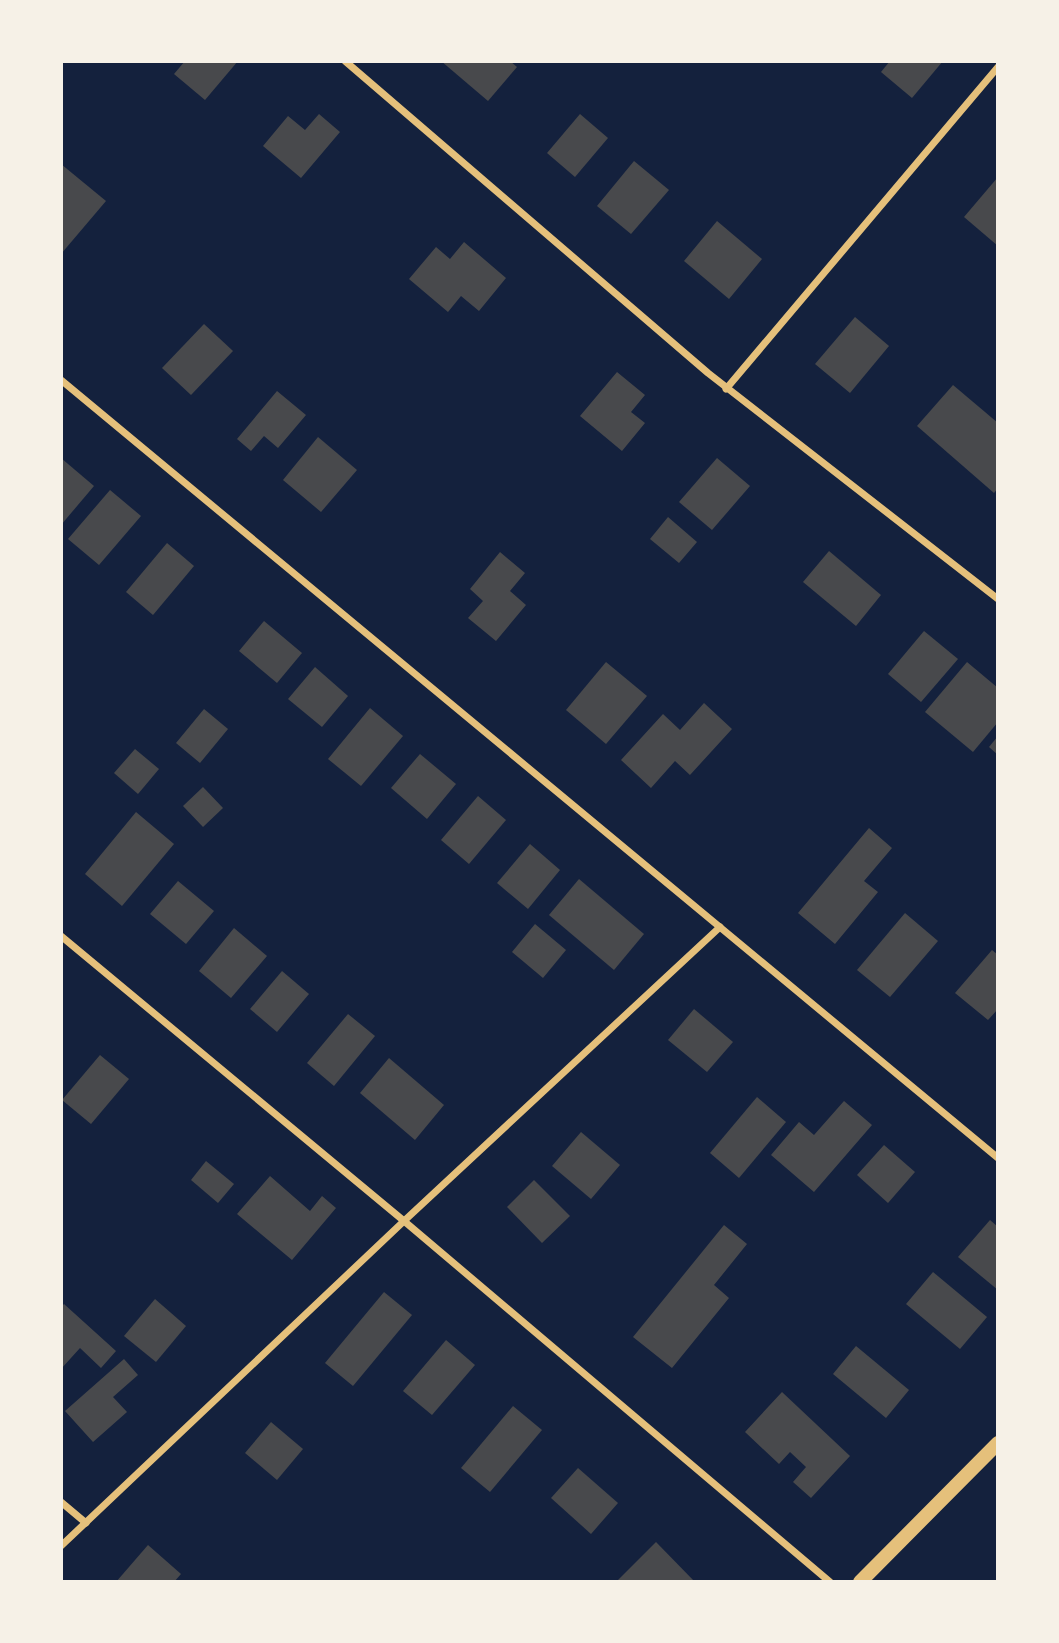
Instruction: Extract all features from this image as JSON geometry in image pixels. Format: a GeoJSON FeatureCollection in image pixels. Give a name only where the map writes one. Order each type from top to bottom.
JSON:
{"type":"FeatureCollection","features":[{"type":"Feature","properties":{"kind":"main road"},"geometry":{"type":"LineString","coordinates":[[860,1582],[996,1448]]}},
{"type":"Feature","properties":{"kind":"street"},"geometry":{"type":"LineString","coordinates":[[345,61],[726,388],[998,598]]}},
{"type":"Feature","properties":{"kind":"street"},"geometry":{"type":"LineString","coordinates":[[726,388],[998,67]]}},
{"type":"Feature","properties":{"kind":"street"},"geometry":{"type":"LineString","coordinates":[[61,380],[998,1158]]}},
{"type":"Feature","properties":{"kind":"street"},"geometry":{"type":"LineString","coordinates":[[61,1546],[720,927]]}},
{"type":"Feature","properties":{"kind":"street"},"geometry":{"type":"LineString","coordinates":[[61,936],[404,1221],[830,1582]]}},
{"type":"Feature","properties":{"kind":"street"},"geometry":{"type":"LineString","coordinates":[[61,1502],[86,1523]]}},
{"type":"Feature","properties":{"kind":"building"},"geometry":{"type":"Polygon","coordinates":[[[185,61],[238,61],[205,100],[174,74],[185,61]]]}},
{"type":"Feature","properties":{"kind":"building"},"geometry":{"type":"Polygon","coordinates":[[[441,61],[510,61],[517,67],[488,101],[441,61]]]}},
{"type":"Feature","properties":{"kind":"building"},"geometry":{"type":"Polygon","coordinates":[[[890,61],[943,61],[912,98],[881,72],[890,61]]]}},
{"type":"Feature","properties":{"kind":"building"},"geometry":{"type":"Polygon","coordinates":[[[319,114],[340,132],[301,178],[263,146],[288,116],[305,130],[319,114]]]}},
{"type":"Feature","properties":{"kind":"building"},"geometry":{"type":"Polygon","coordinates":[[[580,114],[608,138],[575,177],[547,153],[580,114]]]}},
{"type":"Feature","properties":{"kind":"building"},"geometry":{"type":"Polygon","coordinates":[[[634,161],[669,190],[631,234],[597,206],[634,161]]]}},
{"type":"Feature","properties":{"kind":"building"},"geometry":{"type":"Polygon","coordinates":[[[61,164],[106,201],[61,254],[61,164]]]}},
{"type":"Feature","properties":{"kind":"building"},"geometry":{"type":"Polygon","coordinates":[[[998,177],[998,246],[964,217],[998,177]]]}},
{"type":"Feature","properties":{"kind":"building"},"geometry":{"type":"Polygon","coordinates":[[[717,221],[762,259],[729,299],[684,261],[717,221]]]}},
{"type":"Feature","properties":{"kind":"building"},"geometry":{"type":"Polygon","coordinates":[[[464,242],[506,278],[479,311],[461,296],[448,312],[409,279],[436,247],[450,259],[464,242]]]}},
{"type":"Feature","properties":{"kind":"building"},"geometry":{"type":"Polygon","coordinates":[[[855,317],[889,346],[850,393],[815,364],[855,317]]]}},
{"type":"Feature","properties":{"kind":"building"},"geometry":{"type":"Polygon","coordinates":[[[204,324],[233,351],[191,395],[162,368],[204,324]]]}},
{"type":"Feature","properties":{"kind":"building"},"geometry":{"type":"Polygon","coordinates":[[[617,372],[645,395],[631,412],[645,423],[622,451],[580,416],[617,372]]]}},
{"type":"Feature","properties":{"kind":"building"},"geometry":{"type":"Polygon","coordinates":[[[953,385],[998,423],[998,488],[994,493],[917,426],[953,385]]]}},
{"type":"Feature","properties":{"kind":"building"},"geometry":{"type":"Polygon","coordinates":[[[277,391],[306,415],[278,448],[264,436],[251,451],[237,439],[277,391]]]}},
{"type":"Feature","properties":{"kind":"building"},"geometry":{"type":"Polygon","coordinates":[[[318,437],[357,470],[321,512],[283,480],[318,437]]]}},
{"type":"Feature","properties":{"kind":"building"},"geometry":{"type":"Polygon","coordinates":[[[61,458],[94,486],[61,525],[61,458]]]}},
{"type":"Feature","properties":{"kind":"building"},"geometry":{"type":"Polygon","coordinates":[[[717,458],[750,486],[712,530],[679,502],[717,458]]]}},
{"type":"Feature","properties":{"kind":"building"},"geometry":{"type":"Polygon","coordinates":[[[110,490],[141,516],[99,565],[68,539],[110,490]]]}},
{"type":"Feature","properties":{"kind":"building"},"geometry":{"type":"Polygon","coordinates":[[[668,517],[697,542],[679,563],[650,539],[668,517]]]}},
{"type":"Feature","properties":{"kind":"building"},"geometry":{"type":"Polygon","coordinates":[[[167,543],[194,566],[153,615],[126,592],[167,543]]]}},
{"type":"Feature","properties":{"kind":"building"},"geometry":{"type":"Polygon","coordinates":[[[829,551],[881,595],[856,626],[803,582],[829,551]]]}},
{"type":"Feature","properties":{"kind":"building"},"geometry":{"type":"Polygon","coordinates":[[[500,552],[525,573],[510,591],[526,605],[496,641],[468,618],[483,601],[470,589],[500,552]]]}},
{"type":"Feature","properties":{"kind":"building"},"geometry":{"type":"Polygon","coordinates":[[[264,621],[302,653],[277,683],[239,651],[264,621]]]}},
{"type":"Feature","properties":{"kind":"building"},"geometry":{"type":"Polygon","coordinates":[[[924,631],[958,659],[921,702],[888,674],[924,631]]]}},
{"type":"Feature","properties":{"kind":"building"},"geometry":{"type":"Polygon","coordinates":[[[606,662],[647,696],[606,744],[566,710],[606,662]]]}},
{"type":"Feature","properties":{"kind":"building"},"geometry":{"type":"Polygon","coordinates":[[[967,662],[998,688],[998,722],[973,752],[925,712],[967,662]]]}},
{"type":"Feature","properties":{"kind":"building"},"geometry":{"type":"Polygon","coordinates":[[[315,667],[348,696],[322,727],[288,699],[315,667]]]}},
{"type":"Feature","properties":{"kind":"building"},"geometry":{"type":"Polygon","coordinates":[[[704,703],[732,729],[690,775],[675,761],[651,788],[621,760],[663,714],[680,730],[704,703]]]}},
{"type":"Feature","properties":{"kind":"building"},"geometry":{"type":"Polygon","coordinates":[[[370,708],[403,736],[361,786],[328,759],[370,708]]]}},
{"type":"Feature","properties":{"kind":"building"},"geometry":{"type":"Polygon","coordinates":[[[204,709],[228,729],[200,763],[176,743],[204,709]]]}},
{"type":"Feature","properties":{"kind":"building"},"geometry":{"type":"Polygon","coordinates":[[[998,736],[998,755],[989,747],[998,736]]]}},
{"type":"Feature","properties":{"kind":"building"},"geometry":{"type":"Polygon","coordinates":[[[135,749],[159,769],[138,794],[114,773],[135,749]]]}},
{"type":"Feature","properties":{"kind":"building"},"geometry":{"type":"Polygon","coordinates":[[[420,754],[456,784],[427,819],[391,788],[420,754]]]}},
{"type":"Feature","properties":{"kind":"building"},"geometry":{"type":"Polygon","coordinates":[[[203,787],[223,808],[203,827],[183,806],[203,787]]]}},
{"type":"Feature","properties":{"kind":"building"},"geometry":{"type":"Polygon","coordinates":[[[478,796],[506,820],[469,864],[441,840],[478,796]]]}},
{"type":"Feature","properties":{"kind":"building"},"geometry":{"type":"Polygon","coordinates":[[[136,812],[174,844],[122,906],[85,874],[136,812]]]}},
{"type":"Feature","properties":{"kind":"building"},"geometry":{"type":"Polygon","coordinates":[[[869,828],[892,848],[864,881],[878,892],[835,944],[798,913],[869,828]]]}},
{"type":"Feature","properties":{"kind":"building"},"geometry":{"type":"Polygon","coordinates":[[[530,844],[560,870],[528,909],[497,883],[530,844]]]}},
{"type":"Feature","properties":{"kind":"building"},"geometry":{"type":"Polygon","coordinates":[[[579,879],[644,934],[614,970],[549,915],[579,879]]]}},
{"type":"Feature","properties":{"kind":"building"},"geometry":{"type":"Polygon","coordinates":[[[178,881],[214,911],[186,944],[150,914],[178,881]]]}},
{"type":"Feature","properties":{"kind":"building"},"geometry":{"type":"Polygon","coordinates":[[[905,913],[938,941],[890,997],[857,970],[905,913]]]}},
{"type":"Feature","properties":{"kind":"building"},"geometry":{"type":"Polygon","coordinates":[[[535,924],[566,950],[543,978],[512,952],[535,924]]]}},
{"type":"Feature","properties":{"kind":"building"},"geometry":{"type":"Polygon","coordinates":[[[234,928],[267,956],[231,998],[199,971],[234,928]]]}},
{"type":"Feature","properties":{"kind":"building"},"geometry":{"type":"Polygon","coordinates":[[[992,950],[998,955],[998,1009],[988,1020],[955,993],[992,950]]]}},
{"type":"Feature","properties":{"kind":"building"},"geometry":{"type":"Polygon","coordinates":[[[282,971],[309,994],[277,1032],[250,1009],[282,971]]]}},
{"type":"Feature","properties":{"kind":"building"},"geometry":{"type":"Polygon","coordinates":[[[694,1009],[733,1042],[707,1072],[668,1040],[694,1009]]]}},
{"type":"Feature","properties":{"kind":"building"},"geometry":{"type":"Polygon","coordinates":[[[348,1014],[375,1036],[334,1086],[307,1063],[348,1014]]]}},
{"type":"Feature","properties":{"kind":"building"},"geometry":{"type":"Polygon","coordinates":[[[100,1055],[129,1079],[91,1124],[62,1100],[100,1055]]]}},
{"type":"Feature","properties":{"kind":"building"},"geometry":{"type":"Polygon","coordinates":[[[389,1058],[444,1105],[415,1140],[360,1093],[389,1058]]]}},
{"type":"Feature","properties":{"kind":"building"},"geometry":{"type":"Polygon","coordinates":[[[757,1097],[786,1122],[739,1178],[710,1153],[757,1097]]]}},
{"type":"Feature","properties":{"kind":"building"},"geometry":{"type":"Polygon","coordinates":[[[844,1101],[872,1125],[814,1192],[771,1155],[799,1122],[814,1135],[844,1101]]]}},
{"type":"Feature","properties":{"kind":"building"},"geometry":{"type":"Polygon","coordinates":[[[581,1132],[620,1165],[591,1199],[552,1166],[581,1132]]]}},
{"type":"Feature","properties":{"kind":"building"},"geometry":{"type":"Polygon","coordinates":[[[884,1145],[915,1172],[888,1203],[857,1175],[884,1145]]]}},
{"type":"Feature","properties":{"kind":"building"},"geometry":{"type":"Polygon","coordinates":[[[206,1161],[234,1184],[218,1203],[191,1180],[206,1161]]]}},
{"type":"Feature","properties":{"kind":"building"},"geometry":{"type":"Polygon","coordinates":[[[270,1176],[310,1211],[322,1196],[336,1208],[292,1260],[237,1214],[270,1176]]]}},
{"type":"Feature","properties":{"kind":"building"},"geometry":{"type":"Polygon","coordinates":[[[534,1180],[570,1216],[542,1243],[507,1207],[534,1180]]]}},
{"type":"Feature","properties":{"kind":"building"},"geometry":{"type":"Polygon","coordinates":[[[990,1220],[998,1227],[998,1290],[958,1257],[990,1220]]]}},
{"type":"Feature","properties":{"kind":"building"},"geometry":{"type":"Polygon","coordinates":[[[724,1225],[747,1244],[714,1285],[729,1298],[672,1368],[633,1337],[724,1225]]]}},
{"type":"Feature","properties":{"kind":"building"},"geometry":{"type":"Polygon","coordinates":[[[933,1272],[987,1317],[960,1349],[906,1304],[933,1272]]]}},
{"type":"Feature","properties":{"kind":"building"},"geometry":{"type":"Polygon","coordinates":[[[384,1292],[412,1315],[353,1386],[325,1363],[384,1292]]]}},
{"type":"Feature","properties":{"kind":"building"},"geometry":{"type":"Polygon","coordinates":[[[155,1299],[186,1326],[156,1362],[124,1336],[155,1299]]]}},
{"type":"Feature","properties":{"kind":"building"},"geometry":{"type":"Polygon","coordinates":[[[64,1304],[116,1351],[101,1368],[80,1348],[61,1369],[61,1307],[64,1304]]]}},
{"type":"Feature","properties":{"kind":"building"},"geometry":{"type":"Polygon","coordinates":[[[446,1340],[475,1365],[432,1415],[403,1391],[446,1340]]]}},
{"type":"Feature","properties":{"kind":"building"},"geometry":{"type":"Polygon","coordinates":[[[856,1346],[909,1390],[886,1418],[833,1374],[856,1346]]]}},
{"type":"Feature","properties":{"kind":"building"},"geometry":{"type":"Polygon","coordinates":[[[124,1359],[138,1375],[113,1397],[127,1412],[93,1442],[65,1411],[124,1359]]]}},
{"type":"Feature","properties":{"kind":"building"},"geometry":{"type":"Polygon","coordinates":[[[782,1392],[850,1456],[811,1498],[793,1482],[806,1467],[790,1452],[779,1464],[745,1432],[782,1392]]]}},
{"type":"Feature","properties":{"kind":"building"},"geometry":{"type":"Polygon","coordinates":[[[513,1406],[542,1430],[490,1492],[461,1468],[513,1406]]]}},
{"type":"Feature","properties":{"kind":"building"},"geometry":{"type":"Polygon","coordinates":[[[271,1422],[303,1449],[277,1480],[245,1453],[271,1422]]]}},
{"type":"Feature","properties":{"kind":"building"},"geometry":{"type":"Polygon","coordinates":[[[578,1468],[618,1503],[591,1534],[551,1498],[578,1468]]]}},
{"type":"Feature","properties":{"kind":"building"},"geometry":{"type":"Polygon","coordinates":[[[656,1542],[695,1582],[616,1582],[656,1542]]]}},
{"type":"Feature","properties":{"kind":"building"},"geometry":{"type":"Polygon","coordinates":[[[148,1545],[181,1574],[174,1582],[116,1582],[148,1545]]]}}]}
